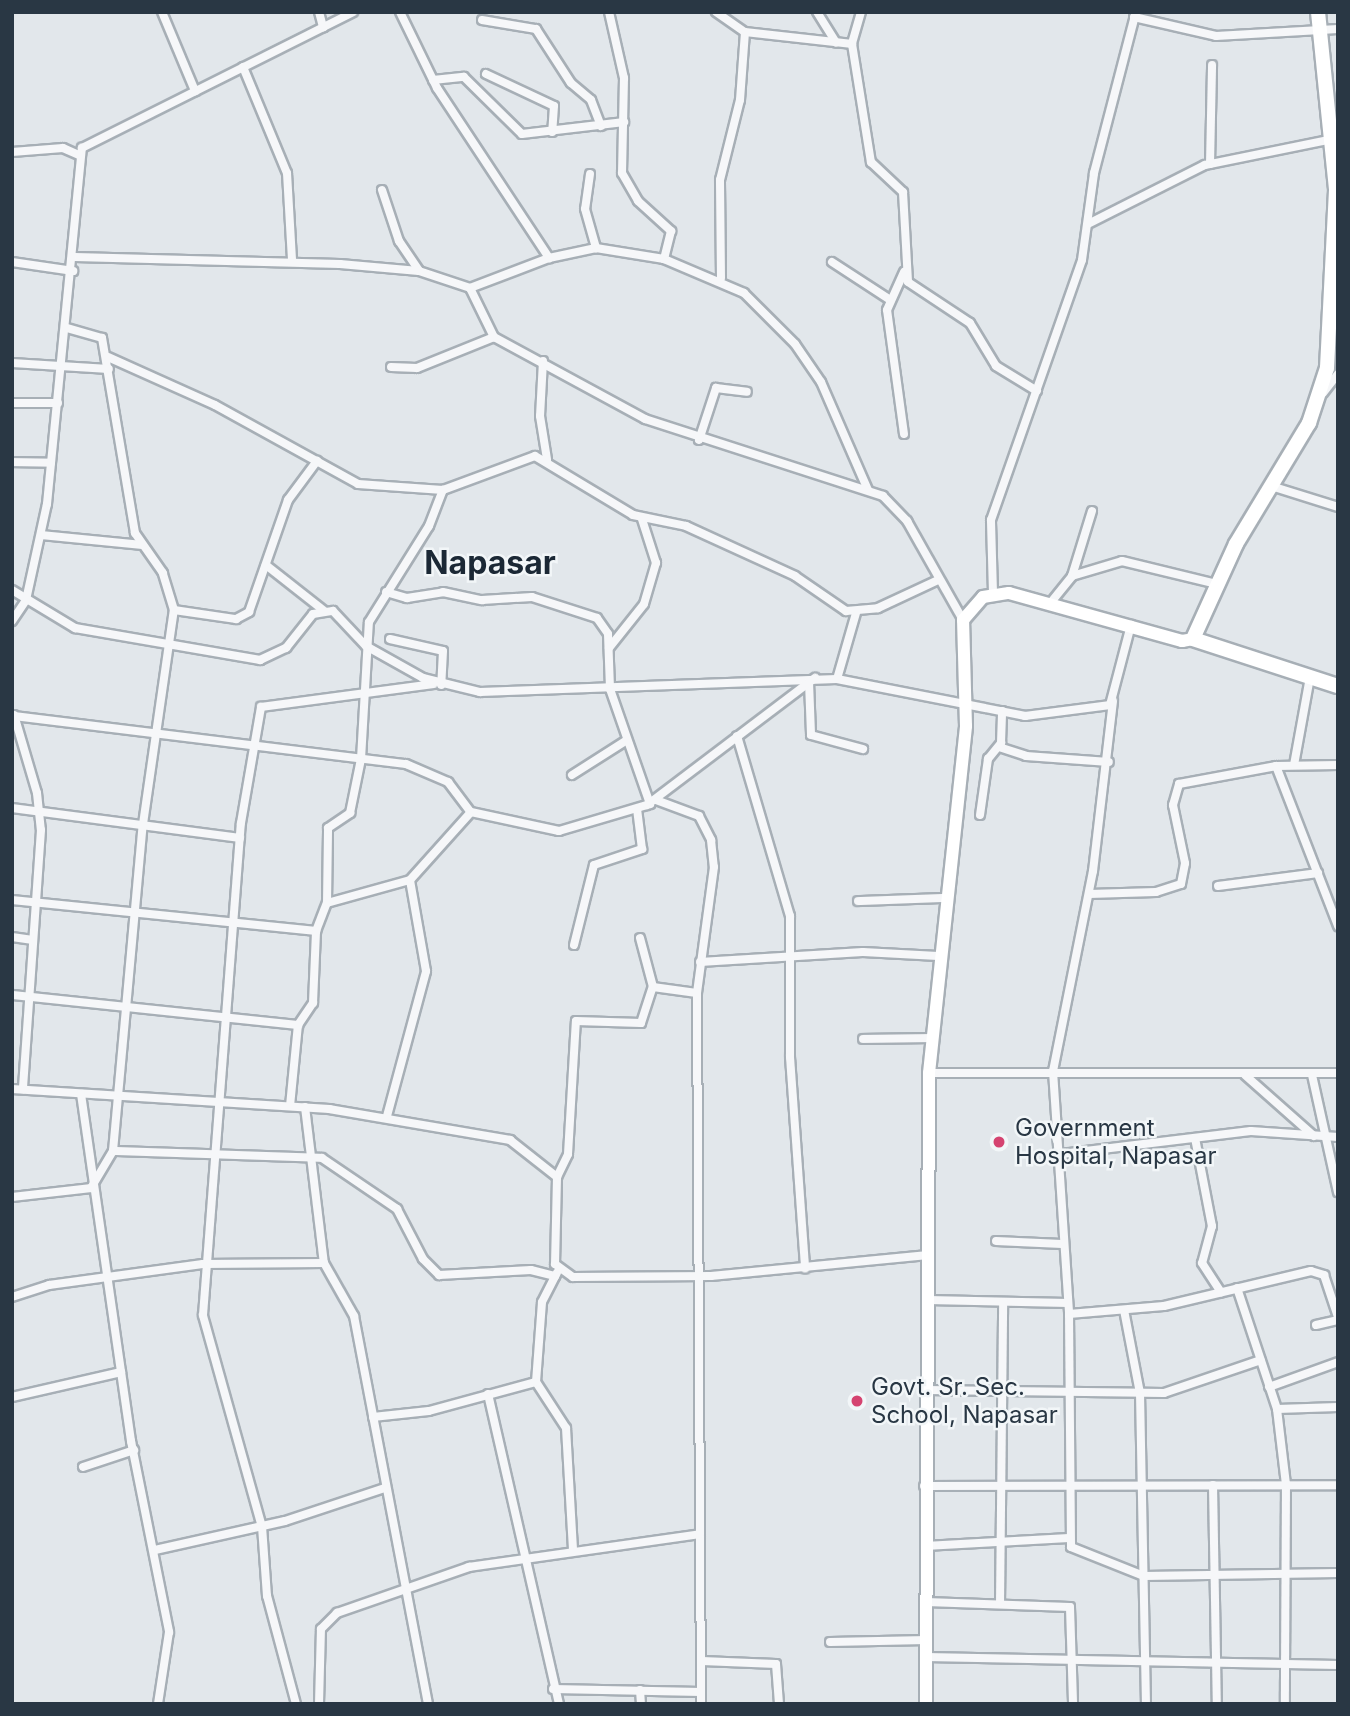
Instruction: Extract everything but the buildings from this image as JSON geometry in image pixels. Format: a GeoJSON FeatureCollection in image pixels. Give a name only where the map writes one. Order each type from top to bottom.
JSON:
{"type":"FeatureCollection","features":[{"type":"Feature","properties":{"kind":"main road"},"geometry":{"type":"LineString","coordinates":[[1193,639],[1217,584],[1319,398],[1334,323],[1335,116],[1318,12]]}},
{"type":"Feature","properties":{"kind":"main road"},"geometry":{"type":"LineString","coordinates":[[926,1704],[924,1486],[930,1038],[967,702],[963,620],[993,593],[1052,601],[1182,641],[1193,639],[1338,686]]}},
{"type":"Feature","properties":{"kind":"street"},"geometry":{"type":"LineString","coordinates":[[162,12],[195,90]]}},
{"type":"Feature","properties":{"kind":"street"},"geometry":{"type":"LineString","coordinates":[[319,12],[323,27]]}},
{"type":"Feature","properties":{"kind":"street"},"geometry":{"type":"LineString","coordinates":[[12,621],[26,600],[40,535],[51,463],[75,257],[79,155],[96,139],[353,12]]}},
{"type":"Feature","properties":{"kind":"street"},"geometry":{"type":"LineString","coordinates":[[400,12],[433,80],[549,258]]}},
{"type":"Feature","properties":{"kind":"street"},"geometry":{"type":"LineString","coordinates":[[608,12],[624,78],[622,173],[638,201],[671,231],[664,259]]}},
{"type":"Feature","properties":{"kind":"street"},"geometry":{"type":"LineString","coordinates":[[716,12],[746,32],[852,44]]}},
{"type":"Feature","properties":{"kind":"street"},"geometry":{"type":"LineString","coordinates":[[817,12],[836,43]]}},
{"type":"Feature","properties":{"kind":"street"},"geometry":{"type":"LineString","coordinates":[[861,12],[852,44],[871,162],[903,192],[904,272],[889,299],[904,434]]}},
{"type":"Feature","properties":{"kind":"street"},"geometry":{"type":"LineString","coordinates":[[993,593],[991,520],[1037,391],[1088,224],[1135,15],[1216,36],[1338,29]]}},
{"type":"Feature","properties":{"kind":"street"},"geometry":{"type":"LineString","coordinates":[[482,20],[536,29],[571,83],[591,100],[601,126]]}},
{"type":"Feature","properties":{"kind":"street"},"geometry":{"type":"LineString","coordinates":[[721,278],[720,180],[740,100],[746,32]]}},
{"type":"Feature","properties":{"kind":"street"},"geometry":{"type":"LineString","coordinates":[[1210,164],[1212,65]]}},
{"type":"Feature","properties":{"kind":"street"},"geometry":{"type":"LineString","coordinates":[[243,67],[287,173],[292,261]]}},
{"type":"Feature","properties":{"kind":"street"},"geometry":{"type":"LineString","coordinates":[[485,74],[554,106],[552,132]]}},
{"type":"Feature","properties":{"kind":"street"},"geometry":{"type":"LineString","coordinates":[[433,80],[464,77],[519,133],[552,132],[624,122]]}},
{"type":"Feature","properties":{"kind":"street"},"geometry":{"type":"LineString","coordinates":[[1088,224],[1210,164],[1333,139]]}},
{"type":"Feature","properties":{"kind":"street"},"geometry":{"type":"LineString","coordinates":[[12,152],[62,148],[79,155]]}},
{"type":"Feature","properties":{"kind":"street"},"geometry":{"type":"LineString","coordinates":[[590,174],[585,209],[596,248]]}},
{"type":"Feature","properties":{"kind":"street"},"geometry":{"type":"LineString","coordinates":[[383,190],[399,241],[419,271]]}},
{"type":"Feature","properties":{"kind":"street"},"geometry":{"type":"LineString","coordinates":[[75,257],[292,261],[419,271],[470,288],[549,258],[596,248],[664,259],[721,278],[744,293],[806,359],[868,490]]}},
{"type":"Feature","properties":{"kind":"street"},"geometry":{"type":"LineString","coordinates":[[12,262],[73,271]]}},
{"type":"Feature","properties":{"kind":"street"},"geometry":{"type":"LineString","coordinates":[[832,262],[889,299]]}},
{"type":"Feature","properties":{"kind":"street"},"geometry":{"type":"LineString","coordinates":[[904,272],[922,295],[970,323],[996,366],[1037,391]]}},
{"type":"Feature","properties":{"kind":"street"},"geometry":{"type":"LineString","coordinates":[[470,288],[494,337],[543,361],[645,419],[699,440],[868,490],[889,501],[907,521],[963,620]]}},
{"type":"Feature","properties":{"kind":"street"},"geometry":{"type":"LineString","coordinates":[[67,328],[99,333],[108,357],[135,533],[163,573],[174,610],[143,824],[113,1152],[91,1188]]}},
{"type":"Feature","properties":{"kind":"street"},"geometry":{"type":"LineString","coordinates":[[391,367],[417,368],[494,337]]}},
{"type":"Feature","properties":{"kind":"street"},"geometry":{"type":"LineString","coordinates":[[108,357],[367,486],[443,489],[523,458],[547,459],[642,519],[686,526],[795,576],[856,613]]}},
{"type":"Feature","properties":{"kind":"street"},"geometry":{"type":"LineString","coordinates":[[543,361],[540,403],[547,459]]}},
{"type":"Feature","properties":{"kind":"street"},"geometry":{"type":"LineString","coordinates":[[12,363],[109,369]]}},
{"type":"Feature","properties":{"kind":"street"},"geometry":{"type":"LineString","coordinates":[[1319,398],[1338,373]]}},
{"type":"Feature","properties":{"kind":"street"},"geometry":{"type":"LineString","coordinates":[[699,440],[716,388],[747,392]]}},
{"type":"Feature","properties":{"kind":"street"},"geometry":{"type":"LineString","coordinates":[[12,402],[58,404]]}},
{"type":"Feature","properties":{"kind":"street"},"geometry":{"type":"LineString","coordinates":[[174,610],[243,617],[266,565],[288,500],[317,461]]}},
{"type":"Feature","properties":{"kind":"street"},"geometry":{"type":"LineString","coordinates":[[12,462],[51,463]]}},
{"type":"Feature","properties":{"kind":"street"},"geometry":{"type":"LineString","coordinates":[[1271,486],[1338,508]]}},
{"type":"Feature","properties":{"kind":"street"},"geometry":{"type":"LineString","coordinates":[[290,1106],[298,1025],[313,1003],[316,931],[327,903],[328,828],[350,813],[361,759],[366,646],[371,616],[429,526],[443,489]]}},
{"type":"Feature","properties":{"kind":"street"},"geometry":{"type":"LineString","coordinates":[[1052,601],[1072,576],[1092,511]]}},
{"type":"Feature","properties":{"kind":"street"},"geometry":{"type":"LineString","coordinates":[[610,648],[643,604],[656,563],[642,519]]}},
{"type":"Feature","properties":{"kind":"street"},"geometry":{"type":"LineString","coordinates":[[40,535],[143,545]]}},
{"type":"Feature","properties":{"kind":"street"},"geometry":{"type":"LineString","coordinates":[[1072,576],[1137,560],[1217,584]]}},
{"type":"Feature","properties":{"kind":"street"},"geometry":{"type":"LineString","coordinates":[[266,565],[323,610],[348,620],[366,646],[438,684]]}},
{"type":"Feature","properties":{"kind":"street"},"geometry":{"type":"LineString","coordinates":[[856,613],[938,580]]}},
{"type":"Feature","properties":{"kind":"street"},"geometry":{"type":"LineString","coordinates":[[12,590],[75,628],[260,660],[278,654],[323,610]]}},
{"type":"Feature","properties":{"kind":"street"},"geometry":{"type":"LineString","coordinates":[[386,592],[407,598],[443,592],[482,600],[532,597],[590,612],[604,626],[610,648],[610,689],[627,740],[653,802]]}},
{"type":"Feature","properties":{"kind":"street"},"geometry":{"type":"LineString","coordinates":[[837,679],[856,613]]}},
{"type":"Feature","properties":{"kind":"street"},"geometry":{"type":"LineString","coordinates":[[1131,625],[1113,700],[1110,762],[1089,894],[1053,1071],[1061,1154],[1062,1244],[1069,1314],[1073,1485],[1069,1538],[1075,1553],[1144,1576],[1287,1571],[1338,1573]]}},
{"type":"Feature","properties":{"kind":"street"},"geometry":{"type":"LineString","coordinates":[[390,639],[443,652],[438,684]]}},
{"type":"Feature","properties":{"kind":"street"},"geometry":{"type":"LineString","coordinates":[[1294,765],[1310,677]]}},
{"type":"Feature","properties":{"kind":"street"},"geometry":{"type":"LineString","coordinates":[[296,1704],[267,1596],[262,1527],[205,1328],[203,1264],[240,838],[261,707],[363,690],[438,684],[480,692],[837,679],[967,702],[1002,711],[1101,710],[1113,700]]}},
{"type":"Feature","properties":{"kind":"street"},"geometry":{"type":"LineString","coordinates":[[23,1089],[40,812],[13,714],[155,735],[361,759],[436,774],[471,812],[559,831],[653,802],[812,680]]}},
{"type":"Feature","properties":{"kind":"street"},"geometry":{"type":"LineString","coordinates":[[812,680],[811,735],[863,749]]}},
{"type":"Feature","properties":{"kind":"street"},"geometry":{"type":"LineString","coordinates":[[981,815],[988,759],[999,747],[1002,711]]}},
{"type":"Feature","properties":{"kind":"street"},"geometry":{"type":"LineString","coordinates":[[737,736],[786,892],[792,957],[790,1057],[805,1268]]}},
{"type":"Feature","properties":{"kind":"street"},"geometry":{"type":"LineString","coordinates":[[572,775],[627,740]]}},
{"type":"Feature","properties":{"kind":"street"},"geometry":{"type":"LineString","coordinates":[[999,747],[1026,756],[1110,762]]}},
{"type":"Feature","properties":{"kind":"street"},"geometry":{"type":"LineString","coordinates":[[1089,894],[1156,892],[1181,884],[1185,863],[1173,805],[1179,784],[1276,766],[1338,765]]}},
{"type":"Feature","properties":{"kind":"street"},"geometry":{"type":"LineString","coordinates":[[1276,766],[1338,926]]}},
{"type":"Feature","properties":{"kind":"street"},"geometry":{"type":"LineString","coordinates":[[653,802],[693,811],[711,840],[714,867],[697,993],[702,1276],[701,1704]]}},
{"type":"Feature","properties":{"kind":"street"},"geometry":{"type":"LineString","coordinates":[[12,808],[240,838]]}},
{"type":"Feature","properties":{"kind":"street"},"geometry":{"type":"LineString","coordinates":[[574,945],[594,865],[642,849],[637,809]]}},
{"type":"Feature","properties":{"kind":"street"},"geometry":{"type":"LineString","coordinates":[[327,903],[410,880],[471,812]]}},
{"type":"Feature","properties":{"kind":"street"},"geometry":{"type":"LineString","coordinates":[[1218,886],[1318,873]]}},
{"type":"Feature","properties":{"kind":"street"},"geometry":{"type":"LineString","coordinates":[[387,1116],[426,971],[410,880]]}},
{"type":"Feature","properties":{"kind":"street"},"geometry":{"type":"LineString","coordinates":[[858,901],[945,898]]}},
{"type":"Feature","properties":{"kind":"street"},"geometry":{"type":"LineString","coordinates":[[12,900],[134,916],[316,931]]}},
{"type":"Feature","properties":{"kind":"street"},"geometry":{"type":"LineString","coordinates":[[12,937],[33,940]]}},
{"type":"Feature","properties":{"kind":"street"},"geometry":{"type":"LineString","coordinates":[[573,1549],[566,1428],[536,1382],[542,1302],[557,1273],[557,1177],[568,1154],[576,1021],[641,1023],[653,987],[640,938]]}},
{"type":"Feature","properties":{"kind":"street"},"geometry":{"type":"LineString","coordinates":[[700,962],[863,952],[938,956]]}},
{"type":"Feature","properties":{"kind":"street"},"geometry":{"type":"LineString","coordinates":[[653,987],[697,993]]}},
{"type":"Feature","properties":{"kind":"street"},"geometry":{"type":"LineString","coordinates":[[12,995],[226,1014],[298,1025]]}},
{"type":"Feature","properties":{"kind":"street"},"geometry":{"type":"LineString","coordinates":[[863,1039],[930,1038]]}},
{"type":"Feature","properties":{"kind":"street"},"geometry":{"type":"LineString","coordinates":[[929,1073],[1338,1073]]}},
{"type":"Feature","properties":{"kind":"street"},"geometry":{"type":"LineString","coordinates":[[1245,1075],[1314,1136]]}},
{"type":"Feature","properties":{"kind":"street"},"geometry":{"type":"LineString","coordinates":[[1312,1075],[1328,1137],[1338,1192]]}},
{"type":"Feature","properties":{"kind":"street"},"geometry":{"type":"LineString","coordinates":[[12,1089],[306,1107],[387,1116],[510,1140],[557,1177]]}},
{"type":"Feature","properties":{"kind":"street"},"geometry":{"type":"LineString","coordinates":[[81,1094],[91,1188],[134,1450],[155,1550],[170,1641],[158,1704]]}},
{"type":"Feature","properties":{"kind":"street"},"geometry":{"type":"LineString","coordinates":[[306,1107],[314,1157],[324,1263],[352,1310],[402,1589],[428,1704]]}},
{"type":"Feature","properties":{"kind":"street"},"geometry":{"type":"LineString","coordinates":[[1061,1154],[1251,1131],[1338,1137]]}},
{"type":"Feature","properties":{"kind":"street"},"geometry":{"type":"LineString","coordinates":[[1195,1138],[1212,1226],[1202,1263],[1221,1292]]}},
{"type":"Feature","properties":{"kind":"street"},"geometry":{"type":"LineString","coordinates":[[113,1152],[314,1157],[349,1171],[373,1198],[397,1209],[423,1259],[439,1275],[531,1270],[573,1277],[702,1276],[928,1255]]}},
{"type":"Feature","properties":{"kind":"street"},"geometry":{"type":"LineString","coordinates":[[12,1197],[91,1188]]}},
{"type":"Feature","properties":{"kind":"street"},"geometry":{"type":"LineString","coordinates":[[996,1241],[1062,1244]]}},
{"type":"Feature","properties":{"kind":"street"},"geometry":{"type":"LineString","coordinates":[[12,1297],[203,1264],[324,1263]]}},
{"type":"Feature","properties":{"kind":"street"},"geometry":{"type":"LineString","coordinates":[[1069,1314],[1125,1310],[1318,1271],[1338,1318],[1316,1325]]}},
{"type":"Feature","properties":{"kind":"street"},"geometry":{"type":"LineString","coordinates":[[1237,1288],[1278,1409],[1286,1485],[1287,1664],[1284,1704]]}},
{"type":"Feature","properties":{"kind":"street"},"geometry":{"type":"LineString","coordinates":[[928,1300],[1068,1303]]}},
{"type":"Feature","properties":{"kind":"street"},"geometry":{"type":"LineString","coordinates":[[1000,1604],[999,1391],[1003,1302]]}},
{"type":"Feature","properties":{"kind":"street"},"geometry":{"type":"LineString","coordinates":[[1125,1310],[1140,1393],[1146,1704]]}},
{"type":"Feature","properties":{"kind":"street"},"geometry":{"type":"LineString","coordinates":[[926,1390],[1140,1393],[1191,1388],[1261,1360]]}},
{"type":"Feature","properties":{"kind":"street"},"geometry":{"type":"LineString","coordinates":[[1269,1387],[1338,1362]]}},
{"type":"Feature","properties":{"kind":"street"},"geometry":{"type":"LineString","coordinates":[[12,1397],[121,1372]]}},
{"type":"Feature","properties":{"kind":"street"},"geometry":{"type":"LineString","coordinates":[[373,1417],[536,1382]]}},
{"type":"Feature","properties":{"kind":"street"},"geometry":{"type":"LineString","coordinates":[[488,1394],[526,1555],[553,1689],[559,1704]]}},
{"type":"Feature","properties":{"kind":"street"},"geometry":{"type":"LineString","coordinates":[[1278,1409],[1338,1407]]}},
{"type":"Feature","properties":{"kind":"street"},"geometry":{"type":"LineString","coordinates":[[83,1467],[134,1450]]}},
{"type":"Feature","properties":{"kind":"street"},"geometry":{"type":"LineString","coordinates":[[1213,1485],[1217,1704]]}},
{"type":"Feature","properties":{"kind":"street"},"geometry":{"type":"LineString","coordinates":[[924,1486],[1338,1485]]}},
{"type":"Feature","properties":{"kind":"street"},"geometry":{"type":"LineString","coordinates":[[155,1550],[262,1527],[384,1488]]}},
{"type":"Feature","properties":{"kind":"street"},"geometry":{"type":"LineString","coordinates":[[319,1704],[324,1623],[402,1589],[526,1555],[700,1534]]}},
{"type":"Feature","properties":{"kind":"street"},"geometry":{"type":"LineString","coordinates":[[925,1546],[1069,1538]]}},
{"type":"Feature","properties":{"kind":"street"},"geometry":{"type":"LineString","coordinates":[[926,1602],[1070,1607],[1073,1704]]}},
{"type":"Feature","properties":{"kind":"street"},"geometry":{"type":"LineString","coordinates":[[830,1642],[927,1640]]}},
{"type":"Feature","properties":{"kind":"street"},"geometry":{"type":"LineString","coordinates":[[926,1657],[1146,1661],[1217,1666],[1338,1665]]}},
{"type":"Feature","properties":{"kind":"street"},"geometry":{"type":"LineString","coordinates":[[702,1661],[776,1664],[779,1704]]}},
{"type":"Feature","properties":{"kind":"street"},"geometry":{"type":"LineString","coordinates":[[553,1689],[701,1692]]}},
{"type":"Feature","properties":{"kind":"street"},"geometry":{"type":"LineString","coordinates":[[640,1690],[641,1704]]}},
{"type":"Feature","properties":{"kind":"place","name":"Government Hospital, Napasar"},"geometry":{"type":"Point","coordinates":[999,1142]}},
{"type":"Feature","properties":{"kind":"place","name":"Govt. Sr. Sec. School, Napasar"},"geometry":{"type":"Point","coordinates":[857,1401]}},
{"type":"Feature","properties":{"kind":"district","name":"Napasar"},"geometry":{"type":"Point","coordinates":[490,563]}}]}
